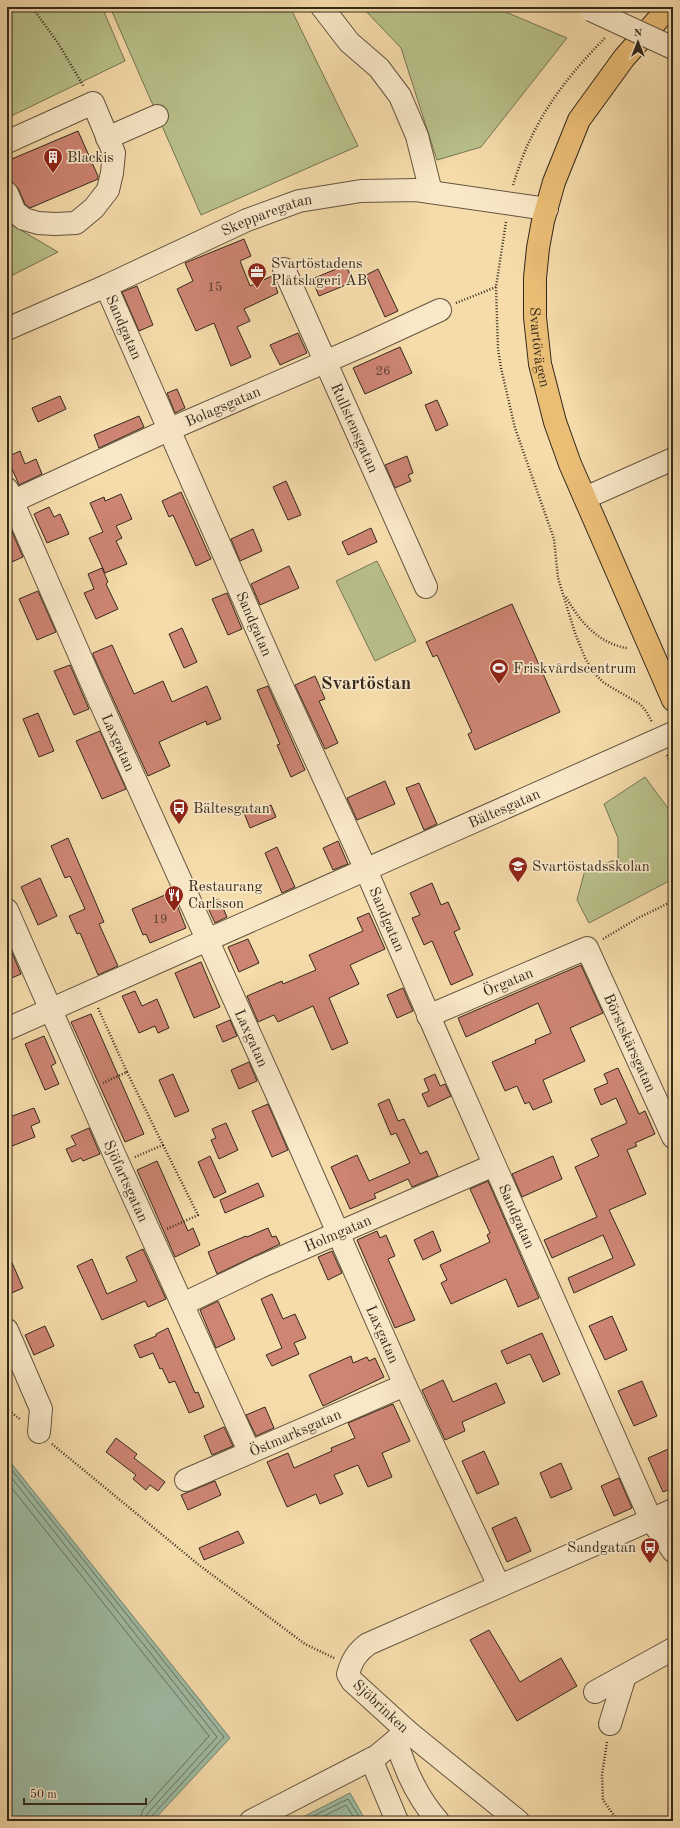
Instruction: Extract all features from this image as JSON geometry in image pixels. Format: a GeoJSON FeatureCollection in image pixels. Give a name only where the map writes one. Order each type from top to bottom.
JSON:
{"type":"FeatureCollection","features":[{"type":"Feature","properties":{"kind":"main road","name":"Svartövägen"},"geometry":{"type":"LineString","coordinates":[[668,7],[624,58],[579,120],[554,182],[538,248],[535,278],[535,317],[544,385],[554,422],[585,498],[673,700]]}},
{"type":"Feature","properties":{"kind":"street"},"geometry":{"type":"LineString","coordinates":[[322,7],[349,42],[379,68],[400,96],[417,136],[431,192]]}},
{"type":"Feature","properties":{"kind":"street"},"geometry":{"type":"LineString","coordinates":[[587,8],[673,48]]}},
{"type":"Feature","properties":{"kind":"street"},"geometry":{"type":"LineString","coordinates":[[7,142],[93,103],[114,153],[112,173],[108,190],[94,208],[76,222],[55,224],[38,223],[24,219],[15,212],[7,192]]}},
{"type":"Feature","properties":{"kind":"street"},"geometry":{"type":"LineString","coordinates":[[107,138],[157,116]]}},
{"type":"Feature","properties":{"kind":"street","name":"Skepparegatan"},"geometry":{"type":"LineString","coordinates":[[7,329],[106,286],[247,220],[298,201],[361,191],[416,190],[547,209]]}},
{"type":"Feature","properties":{"kind":"street","name":"Rullstensgatan"},"geometry":{"type":"LineString","coordinates":[[284,269],[426,587]]}},
{"type":"Feature","properties":{"kind":"street","name":"Sandgatan"},"geometry":{"type":"LineString","coordinates":[[106,286],[280,682],[366,870],[428,1016],[651,1520],[673,1551]]}},
{"type":"Feature","properties":{"kind":"street","name":"Bolagsgatan"},"geometry":{"type":"LineString","coordinates":[[9,498],[325,362],[440,310]]}},
{"type":"Feature","properties":{"kind":"street"},"geometry":{"type":"LineString","coordinates":[[585,498],[673,459]]}},
{"type":"Feature","properties":{"kind":"street","name":"Laxgatan"},"geometry":{"type":"LineString","coordinates":[[9,498],[405,1386],[499,1586]]}},
{"type":"Feature","properties":{"kind":"street","name":"Bältesgatan"},"geometry":{"type":"LineString","coordinates":[[7,1029],[673,733]]}},
{"type":"Feature","properties":{"kind":"street","name":"Sjöfartsgatan"},"geometry":{"type":"LineString","coordinates":[[7,910],[249,1451]]}},
{"type":"Feature","properties":{"kind":"street","name":"Örgatan"},"geometry":{"type":"LineString","coordinates":[[428,1016],[587,948]]}},
{"type":"Feature","properties":{"kind":"street","name":"Börstskärsgatan"},"geometry":{"type":"LineString","coordinates":[[587,948],[673,1137]]}},
{"type":"Feature","properties":{"kind":"street","name":"Holmgatan"},"geometry":{"type":"LineString","coordinates":[[183,1304],[260,1267],[494,1165]]}},
{"type":"Feature","properties":{"kind":"street"},"geometry":{"type":"LineString","coordinates":[[7,1330],[41,1409],[39,1432]]}},
{"type":"Feature","properties":{"kind":"street","name":"Östmarksgatan"},"geometry":{"type":"LineString","coordinates":[[186,1480],[249,1451],[405,1386]]}},
{"type":"Feature","properties":{"kind":"street","name":"Sjöbrinken"},"geometry":{"type":"LineString","coordinates":[[518,1821],[402,1736],[352,1681],[348,1674],[352,1662],[358,1651],[368,1644],[673,1510]]}},
{"type":"Feature","properties":{"kind":"street"},"geometry":{"type":"LineString","coordinates":[[595,1692],[673,1649]]}},
{"type":"Feature","properties":{"kind":"street"},"geometry":{"type":"LineString","coordinates":[[610,1724],[625,1676]]}},
{"type":"Feature","properties":{"kind":"street"},"geometry":{"type":"LineString","coordinates":[[251,1821],[372,1759],[402,1736]]}},
{"type":"Feature","properties":{"kind":"street"},"geometry":{"type":"LineString","coordinates":[[402,1736],[401,1759],[415,1789],[428,1810],[438,1821]]}},
{"type":"Feature","properties":{"kind":"street"},"geometry":{"type":"LineString","coordinates":[[372,1759],[397,1821]]}},
{"type":"Feature","properties":{"kind":"path"},"geometry":{"type":"LineString","coordinates":[[32,7],[58,43],[93,103]]}},
{"type":"Feature","properties":{"kind":"path"},"geometry":{"type":"LineString","coordinates":[[440,310],[496,287]]}},
{"type":"Feature","properties":{"kind":"path"},"geometry":{"type":"LineString","coordinates":[[562,590],[572,609],[586,626],[597,636],[615,646],[627,648]]}},
{"type":"Feature","properties":{"kind":"path"},"geometry":{"type":"LineString","coordinates":[[587,948],[638,918],[673,901]]}},
{"type":"Feature","properties":{"kind":"path"},"geometry":{"type":"LineString","coordinates":[[98,1007],[127,1072],[198,1215],[161,1232]]}},
{"type":"Feature","properties":{"kind":"path"},"geometry":{"type":"LineString","coordinates":[[102,1084],[127,1072]]}},
{"type":"Feature","properties":{"kind":"path"},"geometry":{"type":"LineString","coordinates":[[130,1160],[163,1145]]}},
{"type":"Feature","properties":{"kind":"path"},"geometry":{"type":"LineString","coordinates":[[7,1409],[39,1432],[187,1556],[305,1644],[340,1661],[352,1662]]}},
{"type":"Feature","properties":{"kind":"path"},"geometry":{"type":"LineString","coordinates":[[610,1724],[602,1775],[603,1800],[618,1821]]}},
{"type":"Feature","properties":{"kind":"green space"},"geometry":{"type":"Polygon","coordinates":[[[7,7],[102,7],[125,61],[7,118],[7,7]]]}},
{"type":"Feature","properties":{"kind":"green space"},"geometry":{"type":"Polygon","coordinates":[[[110,7],[290,7],[358,146],[201,215],[110,7]]]}},
{"type":"Feature","properties":{"kind":"green space"},"geometry":{"type":"Polygon","coordinates":[[[362,7],[494,7],[567,38],[481,147],[437,160],[401,48],[362,7]]]}},
{"type":"Feature","properties":{"kind":"green space"},"geometry":{"type":"Polygon","coordinates":[[[7,222],[58,252],[7,278],[7,222]]]}},
{"type":"Feature","properties":{"kind":"green space"},"geometry":{"type":"Polygon","coordinates":[[[377,561],[416,641],[375,661],[336,581],[377,561]]]}},
{"type":"Feature","properties":{"kind":"green space"},"geometry":{"type":"Polygon","coordinates":[[[645,777],[673,815],[673,879],[589,923],[577,900],[585,870],[618,859],[618,838],[604,804],[645,777]]]}},
{"type":"Feature","properties":{"kind":"water"},"geometry":{"type":"Polygon","coordinates":[[[7,1458],[230,1738],[153,1821],[7,1821],[7,1458]]]}},
{"type":"Feature","properties":{"kind":"water"},"geometry":{"type":"Polygon","coordinates":[[[350,1793],[366,1821],[295,1821],[350,1793]]]}},
{"type":"Feature","properties":{"kind":"building","name":"Blackis"},"geometry":{"type":"Polygon","coordinates":[[[78,131],[98,179],[30,208],[25,204],[18,188],[12,182],[7,170],[7,161],[78,131]]]}},
{"type":"Feature","properties":{"kind":"building"},"geometry":{"type":"Polygon","coordinates":[[[244,239],[251,256],[240,261],[250,286],[272,276],[278,293],[244,309],[250,321],[237,327],[251,357],[231,366],[214,323],[196,331],[177,289],[193,281],[185,263],[244,239]]]}},
{"type":"Feature","properties":{"kind":"building"},"geometry":{"type":"Polygon","coordinates":[[[346,265],[353,282],[319,296],[312,279],[346,265]]]}},
{"type":"Feature","properties":{"kind":"building"},"geometry":{"type":"Polygon","coordinates":[[[378,269],[398,311],[385,317],[366,275],[378,269]]]}},
{"type":"Feature","properties":{"kind":"building"},"geometry":{"type":"Polygon","coordinates":[[[137,286],[153,325],[139,331],[122,292],[137,286]]]}},
{"type":"Feature","properties":{"kind":"building"},"geometry":{"type":"Polygon","coordinates":[[[298,333],[307,353],[280,365],[270,345],[298,333]]]}},
{"type":"Feature","properties":{"kind":"building"},"geometry":{"type":"Polygon","coordinates":[[[400,347],[412,373],[365,394],[353,368],[400,347]]]}},
{"type":"Feature","properties":{"kind":"building"},"geometry":{"type":"Polygon","coordinates":[[[177,389],[185,408],[175,413],[167,393],[177,389]]]}},
{"type":"Feature","properties":{"kind":"building"},"geometry":{"type":"Polygon","coordinates":[[[60,396],[66,409],[38,422],[32,408],[60,396]]]}},
{"type":"Feature","properties":{"kind":"building"},"geometry":{"type":"Polygon","coordinates":[[[437,400],[448,425],[436,431],[425,405],[437,400]]]}},
{"type":"Feature","properties":{"kind":"building"},"geometry":{"type":"Polygon","coordinates":[[[139,416],[144,427],[99,448],[94,435],[139,416]]]}},
{"type":"Feature","properties":{"kind":"building"},"geometry":{"type":"Polygon","coordinates":[[[20,451],[25,464],[36,459],[42,474],[19,485],[7,457],[20,451]]]}},
{"type":"Feature","properties":{"kind":"building"},"geometry":{"type":"Polygon","coordinates":[[[407,456],[413,473],[408,475],[411,481],[395,488],[385,465],[407,456]]]}},
{"type":"Feature","properties":{"kind":"building"},"geometry":{"type":"Polygon","coordinates":[[[286,481],[301,515],[288,520],[273,487],[286,481]]]}},
{"type":"Feature","properties":{"kind":"building"},"geometry":{"type":"Polygon","coordinates":[[[181,492],[211,559],[196,566],[173,515],[169,517],[162,501],[181,492]]]}},
{"type":"Feature","properties":{"kind":"building"},"geometry":{"type":"Polygon","coordinates":[[[121,494],[132,519],[116,526],[122,538],[116,541],[127,564],[105,573],[89,538],[103,532],[90,503],[104,497],[105,501],[121,494]]]}},
{"type":"Feature","properties":{"kind":"building"},"geometry":{"type":"Polygon","coordinates":[[[49,507],[54,517],[60,514],[69,534],[47,543],[34,514],[49,507]]]}},
{"type":"Feature","properties":{"kind":"building"},"geometry":{"type":"Polygon","coordinates":[[[7,520],[23,557],[7,564],[7,520]]]}},
{"type":"Feature","properties":{"kind":"building"},"geometry":{"type":"Polygon","coordinates":[[[371,528],[377,542],[348,555],[342,542],[371,528]]]}},
{"type":"Feature","properties":{"kind":"building"},"geometry":{"type":"Polygon","coordinates":[[[253,529],[262,551],[240,561],[231,539],[253,529]]]}},
{"type":"Feature","properties":{"kind":"building"},"geometry":{"type":"Polygon","coordinates":[[[289,566],[299,588],[260,605],[251,584],[289,566]]]}},
{"type":"Feature","properties":{"kind":"building"},"geometry":{"type":"Polygon","coordinates":[[[102,568],[108,582],[106,584],[118,609],[96,619],[84,593],[94,589],[88,574],[102,568]]]}},
{"type":"Feature","properties":{"kind":"building"},"geometry":{"type":"Polygon","coordinates":[[[38,591],[56,632],[37,640],[19,599],[38,591]]]}},
{"type":"Feature","properties":{"kind":"building"},"geometry":{"type":"Polygon","coordinates":[[[227,593],[242,629],[228,635],[212,599],[227,593]]]}},
{"type":"Feature","properties":{"kind":"building","name":"Friskvårdscentrum"},"geometry":{"type":"Polygon","coordinates":[[[512,604],[560,712],[475,750],[468,734],[472,732],[437,655],[433,657],[426,642],[512,604]]]}},
{"type":"Feature","properties":{"kind":"building"},"geometry":{"type":"Polygon","coordinates":[[[182,628],[197,662],[184,668],[169,634],[182,628]]]}},
{"type":"Feature","properties":{"kind":"building"},"geometry":{"type":"Polygon","coordinates":[[[112,645],[134,694],[163,681],[172,702],[207,686],[221,719],[207,725],[206,721],[159,742],[170,766],[148,776],[93,655],[93,653],[112,645]]]}},
{"type":"Feature","properties":{"kind":"building"},"geometry":{"type":"Polygon","coordinates":[[[70,665],[89,709],[74,715],[54,671],[70,665]]]}},
{"type":"Feature","properties":{"kind":"building"},"geometry":{"type":"Polygon","coordinates":[[[315,676],[325,699],[319,701],[338,743],[325,749],[295,685],[315,676]]]}},
{"type":"Feature","properties":{"kind":"building"},"geometry":{"type":"Polygon","coordinates":[[[268,686],[305,770],[291,777],[277,745],[280,744],[257,690],[268,686]]]}},
{"type":"Feature","properties":{"kind":"building"},"geometry":{"type":"Polygon","coordinates":[[[38,713],[54,751],[39,757],[23,719],[38,713]]]}},
{"type":"Feature","properties":{"kind":"building"},"geometry":{"type":"Polygon","coordinates":[[[100,731],[126,789],[102,799],[76,741],[100,731]]]}},
{"type":"Feature","properties":{"kind":"building"},"geometry":{"type":"Polygon","coordinates":[[[385,781],[395,804],[357,820],[347,798],[385,781]]]}},
{"type":"Feature","properties":{"kind":"building"},"geometry":{"type":"Polygon","coordinates":[[[419,783],[437,824],[424,830],[406,788],[419,783]]]}},
{"type":"Feature","properties":{"kind":"building"},"geometry":{"type":"Polygon","coordinates":[[[271,805],[276,817],[250,828],[244,813],[260,806],[261,809],[271,805]]]}},
{"type":"Feature","properties":{"kind":"building"},"geometry":{"type":"Polygon","coordinates":[[[68,838],[104,922],[99,924],[118,966],[98,975],[80,933],[77,934],[69,916],[85,909],[70,876],[65,878],[51,846],[68,838]]]}},
{"type":"Feature","properties":{"kind":"building"},"geometry":{"type":"Polygon","coordinates":[[[338,841],[348,864],[333,870],[323,848],[338,841]]]}},
{"type":"Feature","properties":{"kind":"building"},"geometry":{"type":"Polygon","coordinates":[[[277,847],[295,887],[282,893],[265,853],[277,847]]]}},
{"type":"Feature","properties":{"kind":"building"},"geometry":{"type":"Polygon","coordinates":[[[40,878],[57,916],[38,925],[21,887],[40,878]]]}},
{"type":"Feature","properties":{"kind":"building"},"geometry":{"type":"Polygon","coordinates":[[[432,883],[441,905],[448,902],[460,929],[454,932],[473,975],[451,985],[432,941],[424,945],[412,918],[420,915],[410,893],[432,883]]]}},
{"type":"Feature","properties":{"kind":"building"},"geometry":{"type":"Polygon","coordinates":[[[172,892],[186,928],[150,943],[146,934],[143,935],[132,909],[172,892]]]}},
{"type":"Feature","properties":{"kind":"building"},"geometry":{"type":"Polygon","coordinates":[[[219,899],[227,917],[215,923],[206,904],[219,899]]]}},
{"type":"Feature","properties":{"kind":"building"},"geometry":{"type":"Polygon","coordinates":[[[369,913],[385,949],[350,965],[359,984],[329,998],[348,1043],[332,1050],[313,1006],[278,1022],[274,1015],[258,1022],[247,996],[282,981],[283,984],[316,970],[309,955],[363,931],[357,918],[369,913]]]}},
{"type":"Feature","properties":{"kind":"building"},"geometry":{"type":"Polygon","coordinates":[[[248,939],[259,963],[239,972],[228,947],[248,939]]]}},
{"type":"Feature","properties":{"kind":"building"},"geometry":{"type":"Polygon","coordinates":[[[7,941],[21,974],[7,980],[7,941]]]}},
{"type":"Feature","properties":{"kind":"building"},"geometry":{"type":"Polygon","coordinates":[[[201,962],[220,1007],[194,1018],[175,973],[201,962]]]}},
{"type":"Feature","properties":{"kind":"building"},"geometry":{"type":"Polygon","coordinates":[[[581,965],[603,1013],[570,1028],[585,1061],[543,1080],[552,1102],[533,1110],[529,1102],[525,1104],[517,1086],[505,1091],[492,1062],[536,1043],[535,1040],[551,1033],[538,1003],[466,1037],[458,1018],[581,965]]]}},
{"type":"Feature","properties":{"kind":"building"},"geometry":{"type":"Polygon","coordinates":[[[403,988],[413,1011],[397,1018],[387,995],[403,988]]]}},
{"type":"Feature","properties":{"kind":"building"},"geometry":{"type":"Polygon","coordinates":[[[135,991],[142,1006],[157,999],[169,1028],[158,1033],[155,1026],[139,1033],[122,996],[135,991]]]}},
{"type":"Feature","properties":{"kind":"building"},"geometry":{"type":"Polygon","coordinates":[[[91,1014],[144,1134],[125,1142],[71,1022],[91,1014]]]}},
{"type":"Feature","properties":{"kind":"building"},"geometry":{"type":"Polygon","coordinates":[[[230,1020],[237,1036],[223,1042],[216,1026],[230,1020]]]}},
{"type":"Feature","properties":{"kind":"building"},"geometry":{"type":"Polygon","coordinates":[[[44,1036],[56,1063],[51,1066],[59,1084],[45,1090],[25,1044],[44,1036]]]}},
{"type":"Feature","properties":{"kind":"building"},"geometry":{"type":"Polygon","coordinates":[[[249,1062],[257,1081],[239,1089],[231,1070],[249,1062]]]}},
{"type":"Feature","properties":{"kind":"building"},"geometry":{"type":"Polygon","coordinates":[[[618,1068],[639,1114],[645,1111],[655,1134],[635,1143],[637,1146],[627,1150],[646,1194],[609,1210],[635,1265],[574,1293],[568,1278],[613,1258],[603,1235],[552,1258],[544,1240],[597,1217],[575,1167],[599,1156],[591,1139],[627,1123],[616,1098],[601,1105],[594,1089],[608,1083],[604,1074],[618,1068]]]}},
{"type":"Feature","properties":{"kind":"building"},"geometry":{"type":"Polygon","coordinates":[[[173,1074],[189,1111],[175,1117],[159,1080],[173,1074]]]}},
{"type":"Feature","properties":{"kind":"building"},"geometry":{"type":"Polygon","coordinates":[[[435,1074],[440,1086],[445,1084],[451,1096],[428,1107],[422,1094],[429,1091],[424,1079],[435,1074]]]}},
{"type":"Feature","properties":{"kind":"building"},"geometry":{"type":"Polygon","coordinates":[[[389,1099],[398,1121],[404,1119],[420,1154],[427,1151],[438,1176],[412,1187],[408,1179],[374,1194],[376,1198],[350,1209],[331,1167],[357,1155],[369,1181],[410,1163],[396,1133],[391,1135],[378,1104],[389,1099]]]}},
{"type":"Feature","properties":{"kind":"building"},"geometry":{"type":"Polygon","coordinates":[[[268,1104],[288,1150],[272,1157],[252,1111],[268,1104]]]}},
{"type":"Feature","properties":{"kind":"building"},"geometry":{"type":"Polygon","coordinates":[[[34,1108],[40,1122],[31,1126],[35,1137],[7,1148],[7,1118],[34,1108]]]}},
{"type":"Feature","properties":{"kind":"building"},"geometry":{"type":"Polygon","coordinates":[[[226,1123],[238,1150],[219,1159],[211,1140],[216,1138],[212,1129],[226,1123]]]}},
{"type":"Feature","properties":{"kind":"building"},"geometry":{"type":"Polygon","coordinates":[[[89,1128],[100,1154],[83,1161],[81,1158],[72,1162],[66,1149],[76,1145],[71,1136],[89,1128]]]}},
{"type":"Feature","properties":{"kind":"building"},"geometry":{"type":"Polygon","coordinates":[[[210,1156],[226,1192],[214,1198],[198,1162],[210,1156]]]}},
{"type":"Feature","properties":{"kind":"building"},"geometry":{"type":"Polygon","coordinates":[[[553,1156],[562,1179],[522,1197],[512,1174],[553,1156]]]}},
{"type":"Feature","properties":{"kind":"building"},"geometry":{"type":"Polygon","coordinates":[[[157,1161],[188,1231],[193,1228],[200,1245],[175,1257],[137,1170],[157,1161]]]}},
{"type":"Feature","properties":{"kind":"building"},"geometry":{"type":"Polygon","coordinates":[[[488,1181],[539,1298],[518,1307],[506,1279],[451,1304],[441,1283],[447,1280],[440,1265],[490,1242],[487,1235],[490,1233],[470,1189],[488,1181]]]}},
{"type":"Feature","properties":{"kind":"building"},"geometry":{"type":"Polygon","coordinates":[[[258,1183],[264,1196],[225,1213],[220,1200],[258,1183]]]}},
{"type":"Feature","properties":{"kind":"building"},"geometry":{"type":"Polygon","coordinates":[[[268,1228],[272,1237],[276,1236],[280,1244],[217,1274],[208,1252],[268,1228]]]}},
{"type":"Feature","properties":{"kind":"building"},"geometry":{"type":"Polygon","coordinates":[[[377,1231],[380,1238],[386,1235],[395,1256],[388,1259],[415,1320],[395,1328],[357,1240],[377,1231]]]}},
{"type":"Feature","properties":{"kind":"building"},"geometry":{"type":"Polygon","coordinates":[[[433,1231],[441,1251],[423,1260],[414,1240],[433,1231]]]}},
{"type":"Feature","properties":{"kind":"building"},"geometry":{"type":"Polygon","coordinates":[[[143,1249],[166,1299],[148,1307],[145,1301],[102,1320],[77,1266],[92,1259],[107,1294],[137,1281],[126,1257],[143,1249]]]}},
{"type":"Feature","properties":{"kind":"building"},"geometry":{"type":"Polygon","coordinates":[[[7,1251],[23,1288],[7,1295],[7,1251]]]}},
{"type":"Feature","properties":{"kind":"building"},"geometry":{"type":"Polygon","coordinates":[[[332,1251],[342,1273],[328,1280],[318,1257],[332,1251]]]}},
{"type":"Feature","properties":{"kind":"building"},"geometry":{"type":"Polygon","coordinates":[[[272,1294],[283,1319],[295,1314],[306,1338],[294,1343],[299,1354],[272,1366],[266,1355],[282,1348],[261,1299],[272,1294]]]}},
{"type":"Feature","properties":{"kind":"building"},"geometry":{"type":"Polygon","coordinates":[[[218,1301],[235,1339],[216,1348],[200,1310],[218,1301]]]}},
{"type":"Feature","properties":{"kind":"building"},"geometry":{"type":"Polygon","coordinates":[[[612,1316],[627,1350],[605,1360],[589,1326],[612,1316]]]}},
{"type":"Feature","properties":{"kind":"building"},"geometry":{"type":"Polygon","coordinates":[[[45,1326],[54,1346],[34,1355],[25,1335],[45,1326]]]}},
{"type":"Feature","properties":{"kind":"building"},"geometry":{"type":"Polygon","coordinates":[[[168,1328],[195,1393],[198,1392],[204,1407],[189,1413],[175,1381],[169,1383],[162,1368],[160,1369],[153,1353],[140,1358],[134,1345],[156,1336],[156,1334],[168,1328]]]}},
{"type":"Feature","properties":{"kind":"building"},"geometry":{"type":"Polygon","coordinates":[[[542,1333],[560,1374],[543,1382],[530,1354],[507,1364],[501,1351],[542,1333]]]}},
{"type":"Feature","properties":{"kind":"building"},"geometry":{"type":"Polygon","coordinates":[[[351,1356],[353,1363],[367,1357],[369,1361],[375,1358],[384,1377],[323,1406],[309,1375],[351,1356]]]}},
{"type":"Feature","properties":{"kind":"building"},"geometry":{"type":"Polygon","coordinates":[[[443,1380],[453,1402],[496,1383],[505,1403],[462,1422],[465,1431],[445,1440],[422,1390],[443,1380]]]}},
{"type":"Feature","properties":{"kind":"building"},"geometry":{"type":"Polygon","coordinates":[[[642,1381],[657,1416],[634,1426],[618,1391],[642,1381]]]}},
{"type":"Feature","properties":{"kind":"building"},"geometry":{"type":"Polygon","coordinates":[[[393,1404],[410,1441],[382,1453],[392,1477],[368,1487],[358,1465],[334,1475],[343,1494],[320,1504],[316,1494],[287,1507],[267,1462],[288,1453],[294,1468],[332,1451],[331,1448],[355,1438],[348,1423],[393,1404]]]}},
{"type":"Feature","properties":{"kind":"building"},"geometry":{"type":"Polygon","coordinates":[[[265,1407],[274,1428],[256,1436],[246,1415],[265,1407]]]}},
{"type":"Feature","properties":{"kind":"building"},"geometry":{"type":"Polygon","coordinates":[[[224,1427],[233,1446],[212,1455],[204,1436],[224,1427]]]}},
{"type":"Feature","properties":{"kind":"building"},"geometry":{"type":"Polygon","coordinates":[[[116,1438],[137,1454],[134,1458],[165,1482],[158,1491],[150,1485],[146,1490],[133,1479],[136,1475],[106,1452],[116,1438]]]}},
{"type":"Feature","properties":{"kind":"building"},"geometry":{"type":"Polygon","coordinates":[[[673,1447],[673,1488],[663,1492],[648,1458],[673,1447]]]}},
{"type":"Feature","properties":{"kind":"building"},"geometry":{"type":"Polygon","coordinates":[[[484,1451],[499,1484],[477,1494],[462,1461],[484,1451]]]}},
{"type":"Feature","properties":{"kind":"building"},"geometry":{"type":"Polygon","coordinates":[[[561,1463],[572,1489],[551,1498],[540,1473],[561,1463]]]}},
{"type":"Feature","properties":{"kind":"building"},"geometry":{"type":"Polygon","coordinates":[[[619,1478],[632,1508],[614,1516],[601,1486],[619,1478]]]}},
{"type":"Feature","properties":{"kind":"building"},"geometry":{"type":"Polygon","coordinates":[[[215,1481],[221,1495],[188,1510],[181,1495],[215,1481]]]}},
{"type":"Feature","properties":{"kind":"building"},"geometry":{"type":"Polygon","coordinates":[[[516,1517],[531,1551],[507,1562],[492,1528],[516,1517]]]}},
{"type":"Feature","properties":{"kind":"building"},"geometry":{"type":"Polygon","coordinates":[[[238,1531],[244,1543],[204,1560],[199,1548],[238,1531]]]}},
{"type":"Feature","properties":{"kind":"building"},"geometry":{"type":"Polygon","coordinates":[[[489,1630],[520,1682],[561,1658],[577,1686],[517,1721],[470,1640],[489,1630]]]}},
{"type":"Feature","properties":{"kind":"place","name":"Blackis"},"geometry":{"type":"Point","coordinates":[53,174]}},
{"type":"Feature","properties":{"kind":"place","name":"Svartöstadens Plåtslageri AB"},"geometry":{"type":"Point","coordinates":[257,289]}},
{"type":"Feature","properties":{"kind":"place","name":"Friskvårdscentrum"},"geometry":{"type":"Point","coordinates":[499,685]}},
{"type":"Feature","properties":{"kind":"place","name":"Bältesgatan"},"geometry":{"type":"Point","coordinates":[179,825]}},
{"type":"Feature","properties":{"kind":"place","name":"Svartöstadsskolan"},"geometry":{"type":"Point","coordinates":[518,883]}},
{"type":"Feature","properties":{"kind":"place","name":"Restaurang Carlsson"},"geometry":{"type":"Point","coordinates":[174,912]}},
{"type":"Feature","properties":{"kind":"place","name":"Sandgatan"},"geometry":{"type":"Point","coordinates":[650,1564]}},
{"type":"Feature","properties":{"kind":"district","name":"Svartöstan"},"geometry":{"type":"Point","coordinates":[366,682]}}]}
